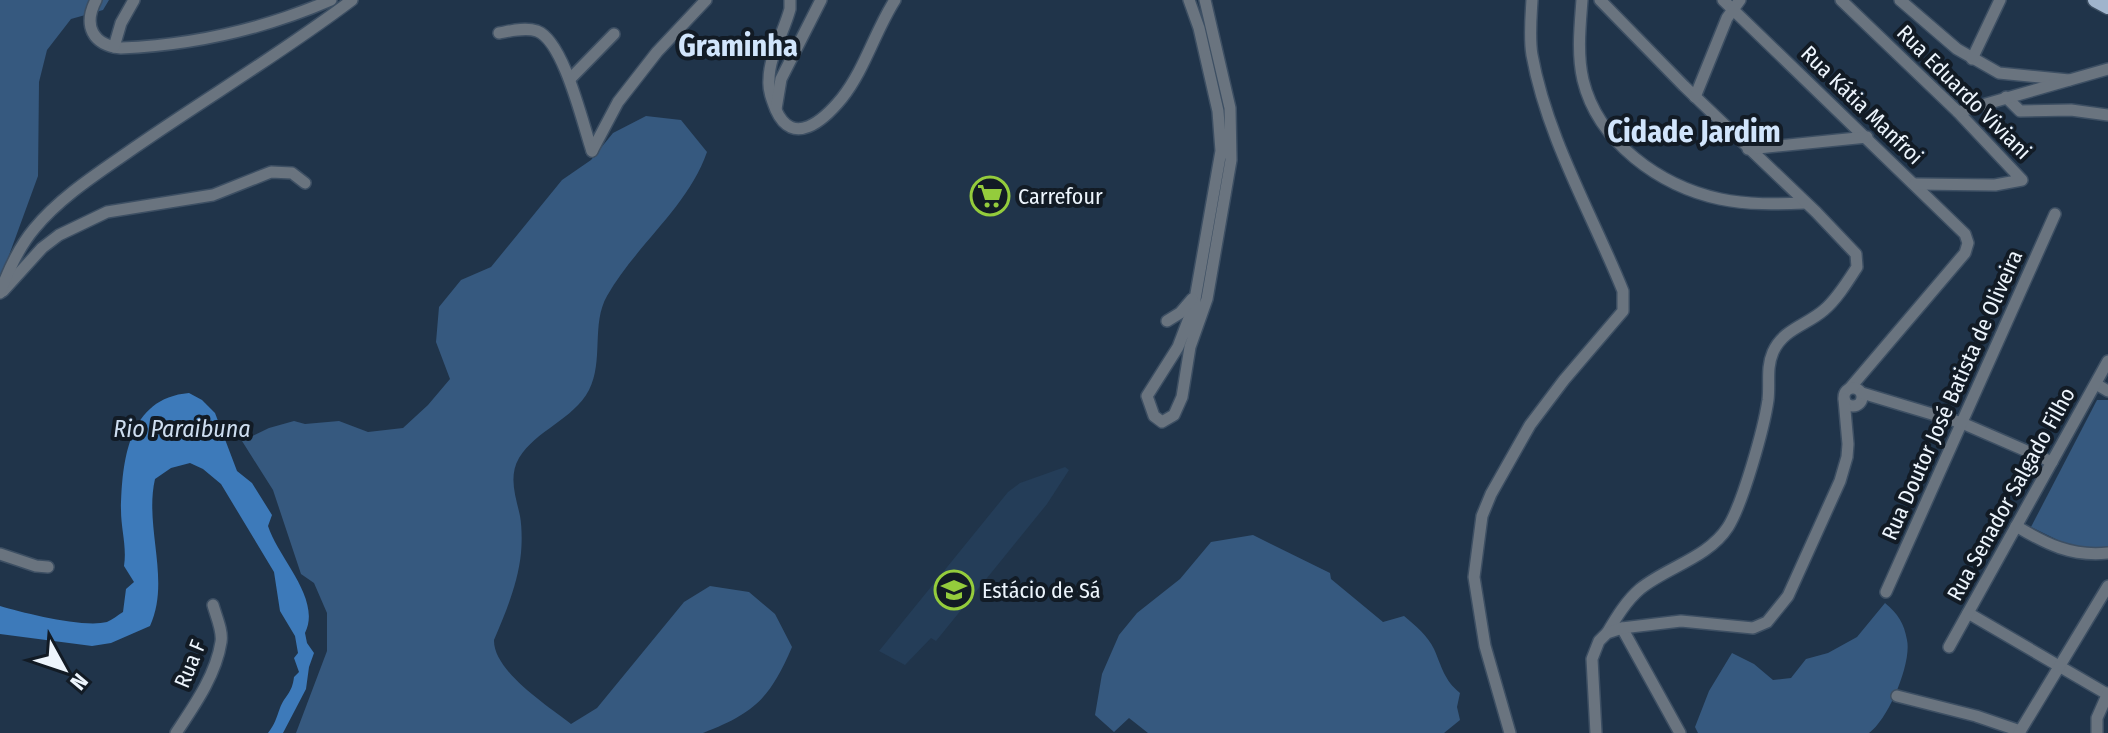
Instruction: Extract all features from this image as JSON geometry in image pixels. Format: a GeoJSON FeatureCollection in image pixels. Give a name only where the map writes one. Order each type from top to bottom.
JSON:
{"type":"FeatureCollection","features":[{"type":"Feature","properties":{"kind":"main road"},"geometry":{"type":"LineString","coordinates":[[2095,0],[2108,7]]}},
{"type":"Feature","properties":{"kind":"street"},"geometry":{"type":"LineString","coordinates":[[96,0],[89,20],[91,32],[99,41],[114,47],[239,31],[292,16],[331,0]]}},
{"type":"Feature","properties":{"kind":"street"},"geometry":{"type":"LineString","coordinates":[[114,47],[121,23],[134,0]]}},
{"type":"Feature","properties":{"kind":"street"},"geometry":{"type":"LineString","coordinates":[[0,294],[23,244],[34,229],[70,196],[183,114],[263,63],[352,0]]}},
{"type":"Feature","properties":{"kind":"street"},"geometry":{"type":"LineString","coordinates":[[499,33],[520,29],[541,33],[549,41],[570,79],[592,151],[618,102],[657,52],[706,0]]}},
{"type":"Feature","properties":{"kind":"street"},"geometry":{"type":"LineString","coordinates":[[790,0],[768,83],[776,109],[788,127],[795,129],[803,129],[821,119],[842,97],[895,0]]}},
{"type":"Feature","properties":{"kind":"street"},"geometry":{"type":"LineString","coordinates":[[776,109],[781,79],[821,0]]}},
{"type":"Feature","properties":{"kind":"street"},"geometry":{"type":"LineString","coordinates":[[1189,0],[1199,28],[1218,111],[1221,151],[1186,342],[1182,397],[1168,421],[1158,420],[1150,409],[1147,396],[1186,342],[1207,299],[1231,160],[1233,135],[1230,108],[1205,0]]}},
{"type":"Feature","properties":{"kind":"street"},"geometry":{"type":"LineString","coordinates":[[1510,733],[1485,646],[1474,577],[1482,516],[1530,425],[1623,311],[1623,291],[1565,158],[1539,86],[1532,53],[1532,0]]}},
{"type":"Feature","properties":{"kind":"street"},"geometry":{"type":"LineString","coordinates":[[1582,0],[1579,38],[1583,79],[1595,112],[1622,147],[1665,178],[1718,198],[1760,204],[1805,203]]}},
{"type":"Feature","properties":{"kind":"street"},"geometry":{"type":"LineString","coordinates":[[1596,733],[1592,659],[1599,641],[1640,589],[1720,538],[1730,524],[1752,465],[1768,399],[1768,367],[1775,348],[1795,327],[1824,310],[1857,267],[1856,254],[1600,0]]}},
{"type":"Feature","properties":{"kind":"street","name":"Rua Kátia Manfroi"},"geometry":{"type":"LineString","coordinates":[[1723,0],[1737,5],[1965,234],[1968,243],[1965,253],[1866,372],[1854,395]]}},
{"type":"Feature","properties":{"kind":"street","name":"Rua Eduardo Viviani"},"geometry":{"type":"LineString","coordinates":[[1841,0],[1958,112],[2022,180],[1995,185],[1915,184]]}},
{"type":"Feature","properties":{"kind":"street"},"geometry":{"type":"LineString","coordinates":[[1900,0],[1972,59],[1999,73],[2069,80]]}},
{"type":"Feature","properties":{"kind":"street"},"geometry":{"type":"LineString","coordinates":[[1972,59],[2000,0]]}},
{"type":"Feature","properties":{"kind":"street"},"geometry":{"type":"LineString","coordinates":[[1695,97],[1727,18],[1737,5]]}},
{"type":"Feature","properties":{"kind":"street"},"geometry":{"type":"LineString","coordinates":[[570,79],[614,34]]}},
{"type":"Feature","properties":{"kind":"street"},"geometry":{"type":"LineString","coordinates":[[1958,112],[2108,69]]}},
{"type":"Feature","properties":{"kind":"street"},"geometry":{"type":"LineString","coordinates":[[2006,97],[2020,111],[2071,110],[2108,115]]}},
{"type":"Feature","properties":{"kind":"street"},"geometry":{"type":"LineString","coordinates":[[1748,149],[1867,137]]}},
{"type":"Feature","properties":{"kind":"street"},"geometry":{"type":"LineString","coordinates":[[0,294],[50,242],[75,225],[107,212],[213,195],[276,171],[292,173],[305,183]]}},
{"type":"Feature","properties":{"kind":"street","name":"Rua Doutor José Batista de Oliveira"},"geometry":{"type":"LineString","coordinates":[[1886,592],[2055,214]]}},
{"type":"Feature","properties":{"kind":"street"},"geometry":{"type":"LineString","coordinates":[[1167,321],[1189,303],[1198,283]]}},
{"type":"Feature","properties":{"kind":"street","name":"Rua Senador Salgado Filho"},"geometry":{"type":"LineString","coordinates":[[1949,647],[2108,361]]}},
{"type":"Feature","properties":{"kind":"street"},"geometry":{"type":"LineString","coordinates":[[2096,384],[2108,391]]}},
{"type":"Feature","properties":{"kind":"street"},"geometry":{"type":"LineString","coordinates":[[1607,633],[1622,628],[1681,621],[1753,628],[1767,622],[1778,612],[1840,481],[1848,444],[1845,421],[1854,395],[1962,423],[2052,462]]}},
{"type":"Feature","properties":{"kind":"street"},"geometry":{"type":"LineString","coordinates":[[2016,526],[2071,553],[2108,553]]}},
{"type":"Feature","properties":{"kind":"street"},"geometry":{"type":"LineString","coordinates":[[0,554],[48,567]]}},
{"type":"Feature","properties":{"kind":"street"},"geometry":{"type":"LineString","coordinates":[[1897,696],[1976,716],[2020,732],[2108,586]]}},
{"type":"Feature","properties":{"kind":"street","name":"Rua F"},"geometry":{"type":"LineString","coordinates":[[176,733],[213,668],[222,639],[213,605]]}},
{"type":"Feature","properties":{"kind":"street"},"geometry":{"type":"LineString","coordinates":[[1968,613],[2108,694],[2097,718],[2097,733]]}},
{"type":"Feature","properties":{"kind":"street"},"geometry":{"type":"LineString","coordinates":[[1622,628],[1680,733]]}},
{"type":"Feature","properties":{"kind":"shaded area"},"geometry":{"type":"Polygon","coordinates":[[[0,0],[109,0],[103,10],[71,19],[47,50],[39,82],[38,176],[0,280],[0,0]]]}},
{"type":"Feature","properties":{"kind":"shaded area"},"geometry":{"type":"Polygon","coordinates":[[[646,116],[681,120],[707,152],[687,191],[607,296],[602,307],[596,367],[589,390],[574,409],[526,448],[516,465],[513,480],[521,525],[521,553],[514,586],[494,640],[496,652],[502,664],[524,687],[571,724],[597,708],[684,602],[710,586],[749,592],[775,614],[792,647],[776,679],[759,702],[736,718],[703,733],[296,733],[327,651],[327,613],[314,583],[301,574],[273,490],[242,441],[269,428],[294,421],[305,424],[339,421],[368,432],[403,428],[450,379],[436,342],[439,307],[461,280],[491,267],[562,180],[591,160],[613,133],[646,116]]]}},
{"type":"Feature","properties":{"kind":"shaded area"},"geometry":{"type":"Polygon","coordinates":[[[2097,400],[2108,400],[2108,547],[2074,548],[2031,527],[2097,400]]]}},
{"type":"Feature","properties":{"kind":"shaded area","name":"Estácio de Sá"},"geometry":{"type":"Polygon","coordinates":[[[1065,467],[1069,470],[1047,504],[936,641],[931,638],[905,665],[879,651],[1008,492],[1020,483],[1065,467]]]}},
{"type":"Feature","properties":{"kind":"shaded area"},"geometry":{"type":"Polygon","coordinates":[[[1253,535],[1330,573],[1331,579],[1383,622],[1404,616],[1412,623],[1428,640],[1447,678],[1460,693],[1457,707],[1460,720],[1444,733],[1148,733],[1129,718],[1114,732],[1095,715],[1102,674],[1119,635],[1137,613],[1180,579],[1211,542],[1253,535]]]}},
{"type":"Feature","properties":{"kind":"shaded area"},"geometry":{"type":"Polygon","coordinates":[[[1885,603],[1902,624],[1908,650],[1891,704],[1869,733],[1698,733],[1695,727],[1709,691],[1732,653],[1754,664],[1773,680],[1791,678],[1806,659],[1828,653],[1857,637],[1885,603]]]}},
{"type":"Feature","properties":{"kind":"water","name":"Rio Paraibuna"},"geometry":{"type":"Polygon","coordinates":[[[189,393],[215,413],[237,471],[252,483],[272,515],[268,526],[308,606],[309,620],[305,633],[314,653],[306,689],[283,733],[268,733],[299,672],[294,658],[298,653],[295,636],[280,611],[274,572],[221,484],[190,463],[171,468],[155,479],[152,497],[158,590],[150,626],[111,643],[92,646],[0,634],[0,606],[84,623],[107,622],[123,612],[126,589],[134,582],[124,566],[121,517],[123,472],[132,435],[153,406],[169,397],[189,393]]]}},
{"type":"Feature","properties":{"kind":"place","name":"Carrefour"},"geometry":{"type":"Point","coordinates":[990,196]}},
{"type":"Feature","properties":{"kind":"place","name":"Estácio de Sá"},"geometry":{"type":"Point","coordinates":[954,590]}},
{"type":"Feature","properties":{"kind":"district","name":"Graminha"},"geometry":{"type":"Point","coordinates":[738,46]}},
{"type":"Feature","properties":{"kind":"district","name":"Cidade Jardim"},"geometry":{"type":"Point","coordinates":[1694,132]}}]}
